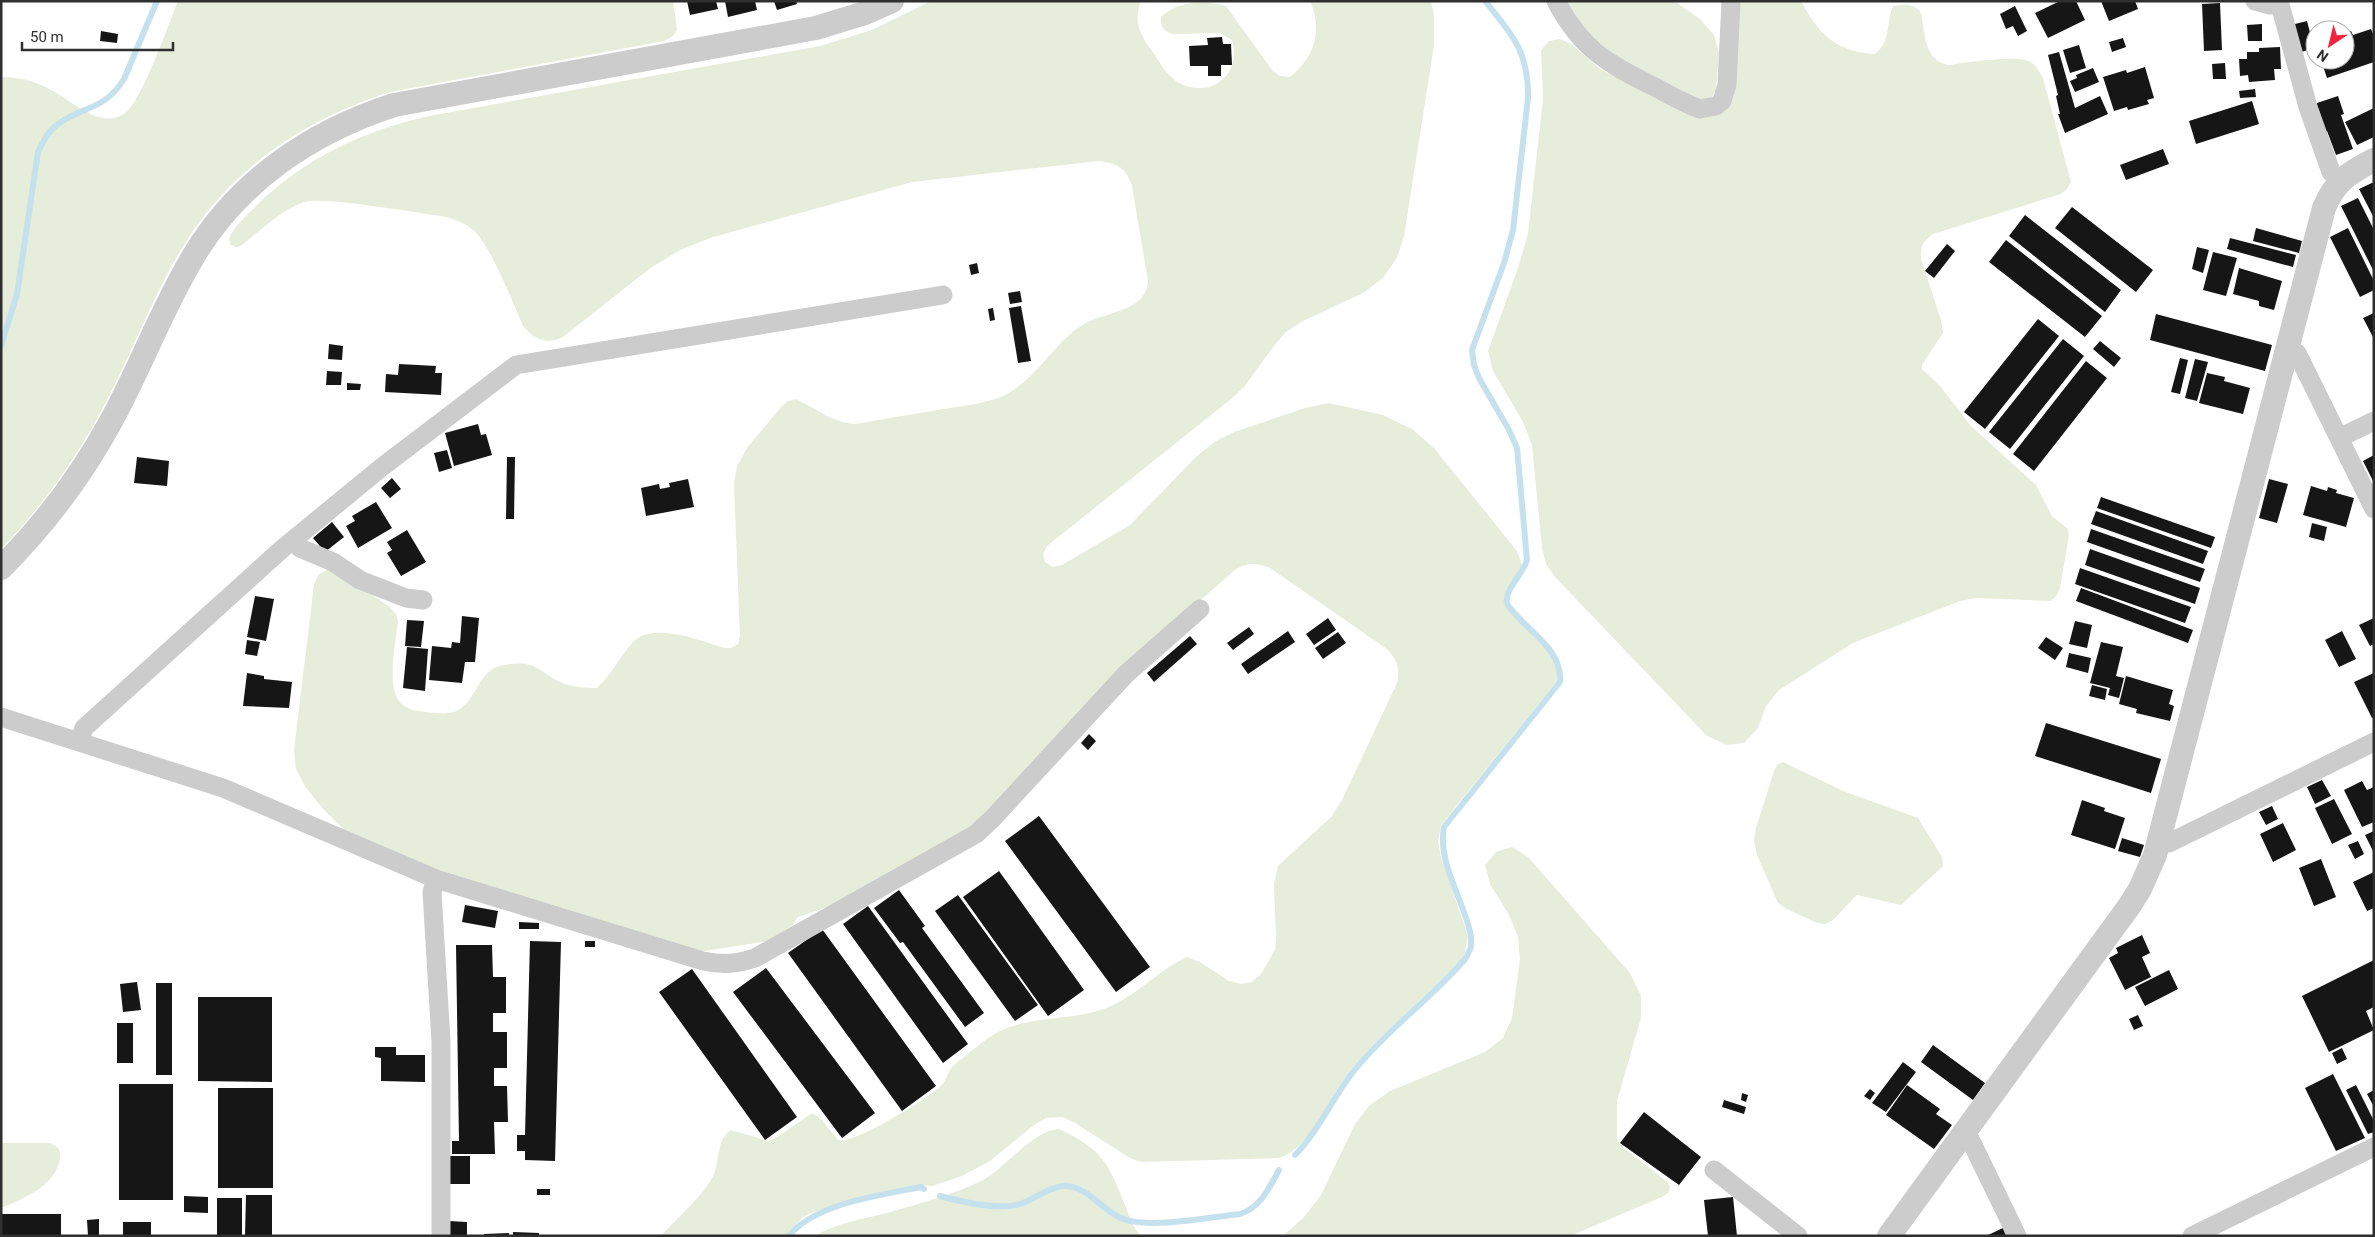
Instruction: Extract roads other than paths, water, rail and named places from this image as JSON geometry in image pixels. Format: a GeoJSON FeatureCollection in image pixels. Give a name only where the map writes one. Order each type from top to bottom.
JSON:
{"type":"FeatureCollection","features":[{"type":"Feature","properties":{"kind":"street"},"geometry":{"type":"LineString","coordinates":[[1,568],[59,502],[95,450],[125,395],[178,284],[211,229],[254,182],[279,161],[306,143],[363,115],[394,105],[816,28],[857,16],[892,1]]}},
{"type":"Feature","properties":{"kind":"street"},"geometry":{"type":"LineString","coordinates":[[1556,1],[1566,21],[1584,43],[1606,62],[1700,109],[1716,106],[1725,93],[1731,1]]}},
{"type":"Feature","properties":{"kind":"street"},"geometry":{"type":"LineString","coordinates":[[2255,1],[2270,5],[2279,2],[2308,107],[2331,172],[2341,180]]}},
{"type":"Feature","properties":{"kind":"street"},"geometry":{"type":"LineString","coordinates":[[1889,1236],[2130,905],[2148,872],[2324,208],[2331,192],[2341,180],[2374,160]]}},
{"type":"Feature","properties":{"kind":"street"},"geometry":{"type":"LineString","coordinates":[[79,742],[84,728],[293,540],[382,466],[516,365],[943,295]]}},
{"type":"Feature","properties":{"kind":"street"},"geometry":{"type":"LineString","coordinates":[[2287,350],[2297,352],[2374,510]]}},
{"type":"Feature","properties":{"kind":"street"},"geometry":{"type":"LineString","coordinates":[[2339,438],[2374,421]]}},
{"type":"Feature","properties":{"kind":"street"},"geometry":{"type":"LineString","coordinates":[[293,540],[300,548],[333,562],[360,580],[406,598],[423,600]]}},
{"type":"Feature","properties":{"kind":"street"},"geometry":{"type":"LineString","coordinates":[[1,717],[223,788],[436,879],[703,961],[721,965],[739,964],[755,958],[980,830],[1126,674],[1200,609]]}},
{"type":"Feature","properties":{"kind":"street"},"geometry":{"type":"LineString","coordinates":[[2158,840],[2169,843],[2374,742]]}},
{"type":"Feature","properties":{"kind":"street"},"geometry":{"type":"LineString","coordinates":[[436,879],[432,892],[441,1041],[441,1236]]}},
{"type":"Feature","properties":{"kind":"street"},"geometry":{"type":"LineString","coordinates":[[1962,1135],[1971,1141],[2017,1236]]}},
{"type":"Feature","properties":{"kind":"street"},"geometry":{"type":"LineString","coordinates":[[2192,1236],[2374,1147]]}},
{"type":"Feature","properties":{"kind":"street"},"geometry":{"type":"LineString","coordinates":[[1714,1170],[1798,1236]]}},
{"type":"Feature","properties":{"kind":"waterway"},"geometry":{"type":"LineString","coordinates":[[1,346],[17,294],[38,152],[54,127],[67,118],[109,97],[124,79],[157,1]]}},
{"type":"Feature","properties":{"kind":"waterway"},"geometry":{"type":"LineString","coordinates":[[1295,1155],[1312,1134],[1357,1067],[1370,1052],[1440,986],[1466,958],[1471,947],[1471,936],[1468,922],[1444,854],[1444,827],[1560,682],[1556,659],[1507,604],[1508,593],[1527,560],[1517,448],[1509,430],[1479,378],[1474,365],[1472,350],[1504,263],[1513,230],[1528,98],[1528,82],[1522,56],[1504,24],[1485,1]]}},
{"type":"Feature","properties":{"kind":"waterway"},"geometry":{"type":"LineString","coordinates":[[940,1196],[970,1203],[1004,1206],[1023,1203],[1049,1190],[1065,1186],[1081,1190],[1123,1219],[1135,1222],[1164,1223],[1240,1214],[1247,1211],[1254,1207],[1264,1196],[1279,1170]]}},
{"type":"Feature","properties":{"kind":"waterway"},"geometry":{"type":"LineString","coordinates":[[789,1236],[801,1225],[832,1208],[888,1193],[921,1187],[924,1189]]}}]}
